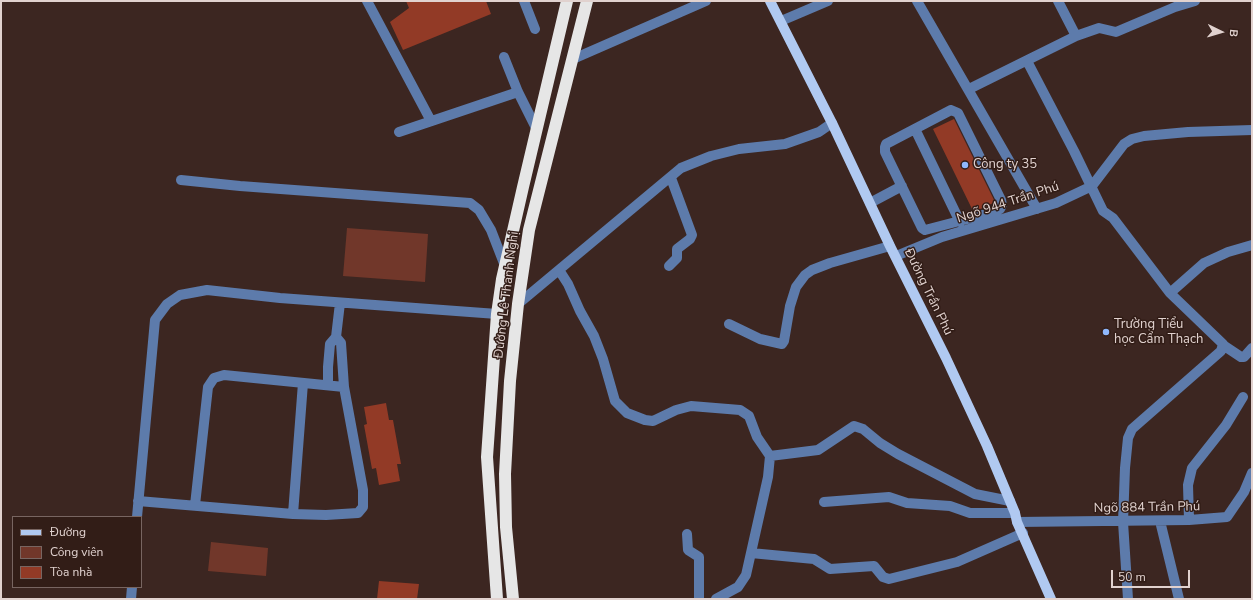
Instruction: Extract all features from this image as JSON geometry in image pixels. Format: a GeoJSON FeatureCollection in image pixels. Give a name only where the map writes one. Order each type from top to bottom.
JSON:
{"type":"FeatureCollection","features":[{"type":"Feature","properties":{"kind":"highway","name":"Đường Lê Thanh Nghị"},"geometry":{"type":"LineString","coordinates":[[497,599],[487,457],[497,314],[536,128],[567,1]]}},
{"type":"Feature","properties":{"kind":"highway","name":"Đường Lê Thanh Nghị"},"geometry":{"type":"LineString","coordinates":[[513,599],[506,527],[505,474],[510,381],[518,304],[529,230],[587,1]]}},
{"type":"Feature","properties":{"kind":"main road","name":"Đường Trần Phú"},"geometry":{"type":"LineString","coordinates":[[770,1],[832,123],[890,246],[949,364],[1052,599]]}},
{"type":"Feature","properties":{"kind":"street"},"geometry":{"type":"LineString","coordinates":[[367,1],[431,121]]}},
{"type":"Feature","properties":{"kind":"street"},"geometry":{"type":"LineString","coordinates":[[524,1],[535,29]]}},
{"type":"Feature","properties":{"kind":"street"},"geometry":{"type":"LineString","coordinates":[[573,59],[706,1]]}},
{"type":"Feature","properties":{"kind":"street"},"geometry":{"type":"LineString","coordinates":[[781,21],[828,1]]}},
{"type":"Feature","properties":{"kind":"street"},"geometry":{"type":"LineString","coordinates":[[917,1],[1037,209]]}},
{"type":"Feature","properties":{"kind":"street"},"geometry":{"type":"LineString","coordinates":[[1058,1],[1076,36]]}},
{"type":"Feature","properties":{"kind":"street"},"geometry":{"type":"LineString","coordinates":[[969,89],[1076,36],[1099,28],[1116,32],[1175,7],[1195,1]]}},
{"type":"Feature","properties":{"kind":"street"},"geometry":{"type":"LineString","coordinates":[[504,57],[518,92],[536,128]]}},
{"type":"Feature","properties":{"kind":"street"},"geometry":{"type":"LineString","coordinates":[[1027,61],[1092,186],[1103,211],[1113,218],[1170,293],[1222,342],[1222,348],[1132,429],[1126,449],[1123,522],[1128,599]]}},
{"type":"Feature","properties":{"kind":"street"},"geometry":{"type":"LineString","coordinates":[[399,132],[518,92]]}},
{"type":"Feature","properties":{"kind":"street"},"geometry":{"type":"LineString","coordinates":[[951,110],[958,113],[1001,200],[1000,209],[929,230],[922,228],[885,152],[886,144],[915,129],[951,110]]}},
{"type":"Feature","properties":{"kind":"street"},"geometry":{"type":"LineString","coordinates":[[518,304],[681,168],[711,156],[739,149],[785,144],[819,132],[832,123]]}},
{"type":"Feature","properties":{"kind":"street"},"geometry":{"type":"LineString","coordinates":[[915,129],[960,222]]}},
{"type":"Feature","properties":{"kind":"street","name":"Ngõ 944 Trần Phú"},"geometry":{"type":"LineString","coordinates":[[896,256],[942,237],[1056,203],[1092,186],[1124,144],[1132,139],[1144,136],[1188,132],[1252,130]]}},
{"type":"Feature","properties":{"kind":"street"},"geometry":{"type":"LineString","coordinates":[[669,266],[677,258],[677,249],[690,239],[692,235],[670,178]]}},
{"type":"Feature","properties":{"kind":"street"},"geometry":{"type":"LineString","coordinates":[[181,180],[264,188],[470,203],[479,210],[491,230],[506,266]]}},
{"type":"Feature","properties":{"kind":"street"},"geometry":{"type":"LineString","coordinates":[[870,203],[902,186]]}},
{"type":"Feature","properties":{"kind":"street"},"geometry":{"type":"LineString","coordinates":[[1170,293],[1204,263],[1228,252],[1252,245]]}},
{"type":"Feature","properties":{"kind":"street"},"geometry":{"type":"LineString","coordinates":[[728,324],[760,339],[782,344],[784,341],[790,306],[796,287],[805,275],[812,270],[830,263],[890,246]]}},
{"type":"Feature","properties":{"kind":"street"},"geometry":{"type":"LineString","coordinates":[[559,270],[568,284],[580,312],[594,336],[603,359],[615,401],[627,414],[653,421],[676,410],[691,406],[740,410],[749,416],[757,437],[770,456],[768,477],[746,575],[738,587],[716,599]]}},
{"type":"Feature","properties":{"kind":"street"},"geometry":{"type":"LineString","coordinates":[[137,516],[155,320],[167,304],[180,295],[207,290],[340,303],[497,314]]}},
{"type":"Feature","properties":{"kind":"street"},"geometry":{"type":"LineString","coordinates":[[328,386],[330,344],[336,337],[340,303]]}},
{"type":"Feature","properties":{"kind":"street"},"geometry":{"type":"LineString","coordinates":[[138,501],[293,514],[326,515],[358,513],[363,507],[363,490],[344,387],[341,343],[336,337]]}},
{"type":"Feature","properties":{"kind":"street"},"geometry":{"type":"LineString","coordinates":[[1222,348],[1241,357],[1244,357],[1252,348]]}},
{"type":"Feature","properties":{"kind":"street"},"geometry":{"type":"LineString","coordinates":[[195,505],[208,387],[214,378],[224,375],[344,387]]}},
{"type":"Feature","properties":{"kind":"street"},"geometry":{"type":"LineString","coordinates":[[293,514],[303,383]]}},
{"type":"Feature","properties":{"kind":"street"},"geometry":{"type":"LineString","coordinates":[[1189,520],[1188,485],[1192,468],[1226,425],[1243,397]]}},
{"type":"Feature","properties":{"kind":"street"},"geometry":{"type":"LineString","coordinates":[[770,456],[818,450],[854,426],[859,427],[880,443],[956,485],[975,494],[1010,501]]}},
{"type":"Feature","properties":{"kind":"street","name":"Ngõ 884 Trần Phú"},"geometry":{"type":"LineString","coordinates":[[824,502],[888,497],[907,503],[950,506],[970,513],[1016,518],[1123,522],[1189,520],[1227,517],[1248,492],[1252,473]]}},
{"type":"Feature","properties":{"kind":"street"},"geometry":{"type":"LineString","coordinates":[[1160,521],[1179,599]]}},
{"type":"Feature","properties":{"kind":"street"},"geometry":{"type":"LineString","coordinates":[[750,553],[814,559],[830,569],[874,566],[883,577],[889,579],[957,562],[1023,533]]}},
{"type":"Feature","properties":{"kind":"street"},"geometry":{"type":"LineString","coordinates":[[687,534],[688,550],[697,555],[699,559],[699,599]]}},
{"type":"Feature","properties":{"kind":"street"},"geometry":{"type":"LineString","coordinates":[[131,599],[132,588]]}},
{"type":"Feature","properties":{"kind":"green space"},"geometry":{"type":"Polygon","coordinates":[[[347,228],[428,234],[425,282],[343,276],[347,228]]]}},
{"type":"Feature","properties":{"kind":"green space"},"geometry":{"type":"Polygon","coordinates":[[[211,542],[268,548],[266,576],[208,571],[211,542]]]}},
{"type":"Feature","properties":{"kind":"building"},"geometry":{"type":"Polygon","coordinates":[[[406,1],[486,1],[491,14],[403,50],[390,22],[409,8],[406,1]]]}},
{"type":"Feature","properties":{"kind":"building","name":"Công ty 35"},"geometry":{"type":"Polygon","coordinates":[[[954,119],[995,202],[973,211],[933,129],[954,119]]]}},
{"type":"Feature","properties":{"kind":"building"},"geometry":{"type":"Polygon","coordinates":[[[386,403],[389,420],[393,420],[401,464],[397,464],[400,481],[379,485],[376,468],[372,469],[364,425],[367,424],[364,407],[386,403]]]}},
{"type":"Feature","properties":{"kind":"building"},"geometry":{"type":"Polygon","coordinates":[[[379,581],[419,584],[417,599],[377,599],[379,581]]]}},
{"type":"Feature","properties":{"kind":"place","name":"Công ty 35"},"geometry":{"type":"Point","coordinates":[965,165]}},
{"type":"Feature","properties":{"kind":"place","name":"Trường Tiểu học Cẩm Thạch"},"geometry":{"type":"Point","coordinates":[1106,332]}}]}
